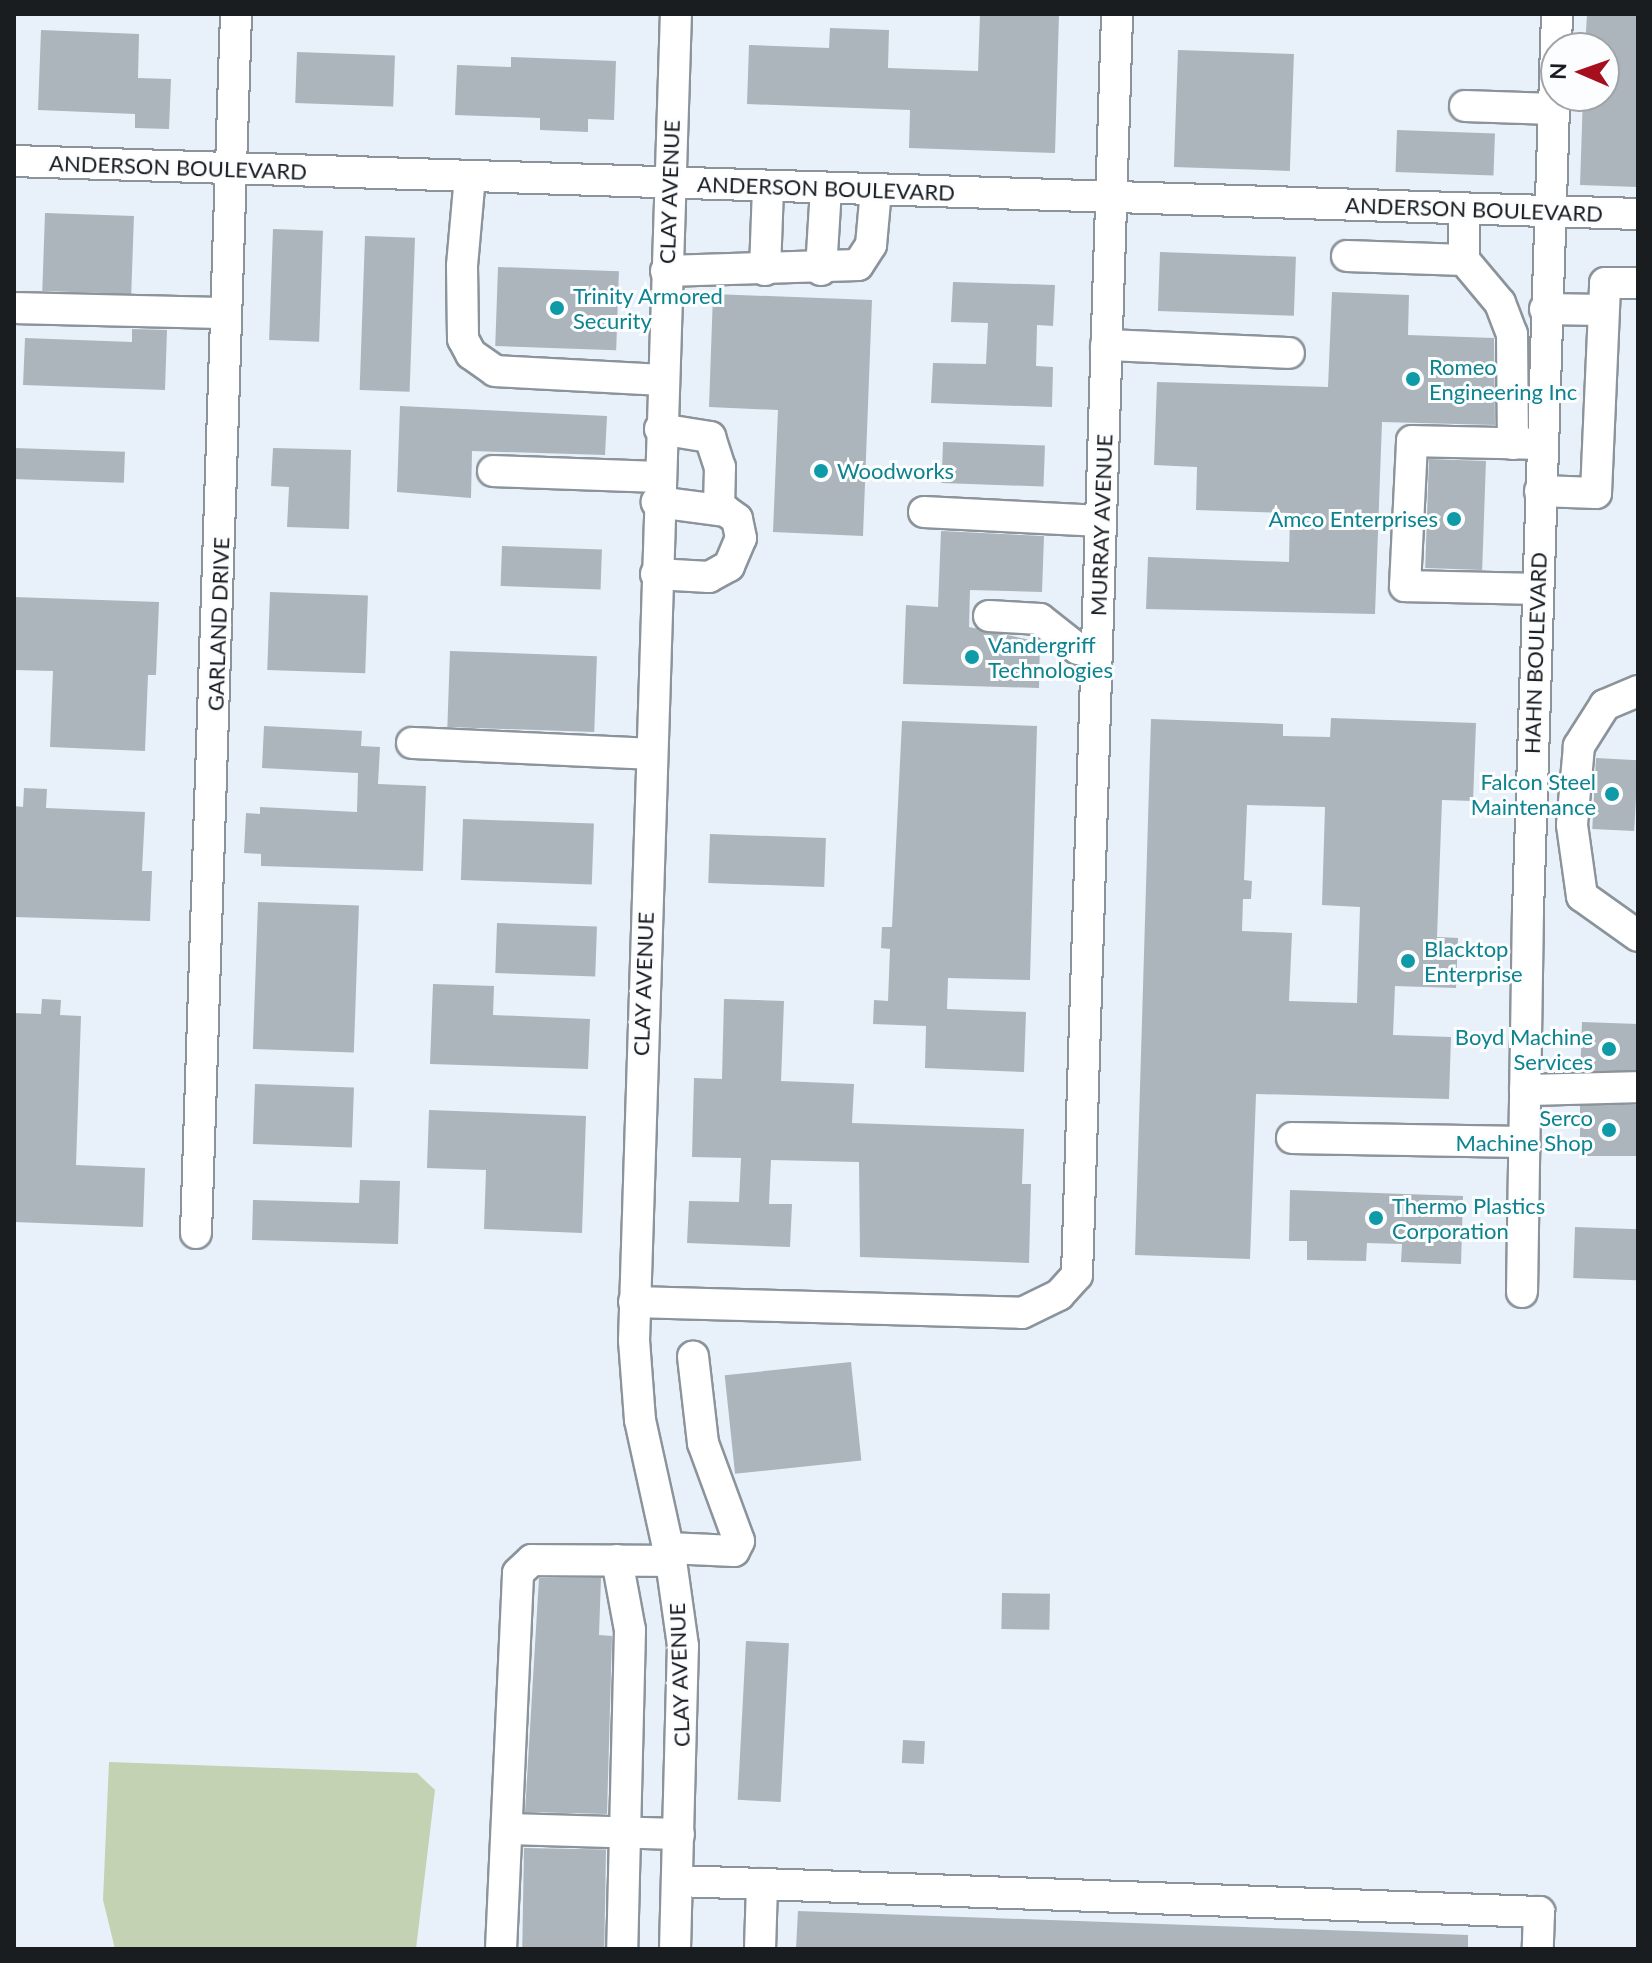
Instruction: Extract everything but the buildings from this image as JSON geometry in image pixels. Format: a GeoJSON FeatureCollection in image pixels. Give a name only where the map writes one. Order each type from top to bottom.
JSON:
{"type":"FeatureCollection","features":[{"type":"Feature","properties":{"kind":"street","name":"GARLAND DRIVE"},"geometry":{"type":"LineString","coordinates":[[196,1233],[236,14]]}},
{"type":"Feature","properties":{"kind":"street","name":"CLAY AVENUE"},"geometry":{"type":"LineString","coordinates":[[675,1949],[683,1646],[669,1554],[640,1420],[634,1302],[658,490],[676,14]]}},
{"type":"Feature","properties":{"kind":"street","name":"MURRAY AVENUE"},"geometry":{"type":"LineString","coordinates":[[634,1302],[1022,1313],[1059,1295],[1077,1275],[1117,14]]}},
{"type":"Feature","properties":{"kind":"street"},"geometry":{"type":"LineString","coordinates":[[1465,106],[1540,109]]}},
{"type":"Feature","properties":{"kind":"street","name":"HAHN BOULEVARD"},"geometry":{"type":"LineString","coordinates":[[1522,1292],[1540,491],[1527,444],[1545,309],[1553,112]]}},
{"type":"Feature","properties":{"kind":"street","name":"ANDERSON BOULEVARD"},"geometry":{"type":"LineString","coordinates":[[14,161],[1638,214]]}},
{"type":"Feature","properties":{"kind":"street"},"geometry":{"type":"LineString","coordinates":[[470,176],[462,266],[463,339],[471,354],[495,371],[662,380]]}},
{"type":"Feature","properties":{"kind":"street"},"geometry":{"type":"LineString","coordinates":[[765,270],[768,187]]}},
{"type":"Feature","properties":{"kind":"street"},"geometry":{"type":"LineString","coordinates":[[821,270],[826,188]]}},
{"type":"Feature","properties":{"kind":"street"},"geometry":{"type":"LineString","coordinates":[[666,271],[821,270],[858,265],[865,258],[876,190]]}},
{"type":"Feature","properties":{"kind":"street"},"geometry":{"type":"LineString","coordinates":[[1464,209],[1464,260],[1500,303],[1512,334],[1527,444],[1412,441],[1405,586],[1537,589]]}},
{"type":"Feature","properties":{"kind":"street"},"geometry":{"type":"LineString","coordinates":[[1347,256],[1464,260]]}},
{"type":"Feature","properties":{"kind":"street"},"geometry":{"type":"LineString","coordinates":[[1540,491],[1596,493],[1605,283],[1638,283]]}},
{"type":"Feature","properties":{"kind":"street"},"geometry":{"type":"LineString","coordinates":[[18,308],[226,313]]}},
{"type":"Feature","properties":{"kind":"street"},"geometry":{"type":"LineString","coordinates":[[1545,309],[1603,310]]}},
{"type":"Feature","properties":{"kind":"street"},"geometry":{"type":"LineString","coordinates":[[1106,345],[1289,353]]}},
{"type":"Feature","properties":{"kind":"street"},"geometry":{"type":"LineString","coordinates":[[660,429],[710,437],[720,467],[719,509]]}},
{"type":"Feature","properties":{"kind":"street"},"geometry":{"type":"LineString","coordinates":[[493,471],[658,490],[719,509],[737,519],[741,538],[729,566],[709,577],[656,574]]}},
{"type":"Feature","properties":{"kind":"street"},"geometry":{"type":"LineString","coordinates":[[924,512],[1101,521]]}},
{"type":"Feature","properties":{"kind":"street"},"geometry":{"type":"LineString","coordinates":[[989,616],[1040,619],[1078,649],[1097,650]]}},
{"type":"Feature","properties":{"kind":"street"},"geometry":{"type":"LineString","coordinates":[[1638,691],[1605,705],[1579,746],[1572,825],[1582,896],[1638,936]]}},
{"type":"Feature","properties":{"kind":"street"},"geometry":{"type":"LineString","coordinates":[[412,743],[650,754]]}},
{"type":"Feature","properties":{"kind":"street"},"geometry":{"type":"LineString","coordinates":[[1525,1090],[1638,1087]]}},
{"type":"Feature","properties":{"kind":"street"},"geometry":{"type":"LineString","coordinates":[[1292,1138],[1524,1142]]}},
{"type":"Feature","properties":{"kind":"street"},"geometry":{"type":"LineString","coordinates":[[501,1949],[518,1573],[532,1560],[617,1560],[734,1551],[739,1541],[703,1443],[693,1357]]}},
{"type":"Feature","properties":{"kind":"street"},"geometry":{"type":"LineString","coordinates":[[617,1560],[630,1630],[622,1949]]}},
{"type":"Feature","properties":{"kind":"street"},"geometry":{"type":"LineString","coordinates":[[507,1829],[679,1834]]}},
{"type":"Feature","properties":{"kind":"street"},"geometry":{"type":"LineString","coordinates":[[678,1881],[1539,1912],[1538,1949]]}},
{"type":"Feature","properties":{"kind":"street"},"geometry":{"type":"LineString","coordinates":[[760,1949],[762,1884]]}},
{"type":"Feature","properties":{"kind":"green space"},"geometry":{"type":"Polygon","coordinates":[[[109,1762],[417,1773],[435,1790],[416,1949],[115,1949],[103,1900],[109,1762]]]}},
{"type":"Feature","properties":{"kind":"place","name":"Trinity Armored Security"},"geometry":{"type":"Point","coordinates":[557,308]}},
{"type":"Feature","properties":{"kind":"place","name":"Romeo Engineering Inc"},"geometry":{"type":"Point","coordinates":[1413,379]}},
{"type":"Feature","properties":{"kind":"place","name":"Woodworks"},"geometry":{"type":"Point","coordinates":[821,471]}},
{"type":"Feature","properties":{"kind":"place","name":"Amco Enterprises"},"geometry":{"type":"Point","coordinates":[1454,519]}},
{"type":"Feature","properties":{"kind":"place","name":"Vandergriff Technologies"},"geometry":{"type":"Point","coordinates":[972,657]}},
{"type":"Feature","properties":{"kind":"place","name":"Falcon Steel Maintenance"},"geometry":{"type":"Point","coordinates":[1612,794]}},
{"type":"Feature","properties":{"kind":"place","name":"Blacktop Enterprise"},"geometry":{"type":"Point","coordinates":[1408,961]}},
{"type":"Feature","properties":{"kind":"place","name":"Boyd Machine Services"},"geometry":{"type":"Point","coordinates":[1609,1049]}},
{"type":"Feature","properties":{"kind":"place","name":"Serco Machine Shop"},"geometry":{"type":"Point","coordinates":[1609,1130]}},
{"type":"Feature","properties":{"kind":"place","name":"Thermo Plastics Corporation"},"geometry":{"type":"Point","coordinates":[1376,1218]}}]}
